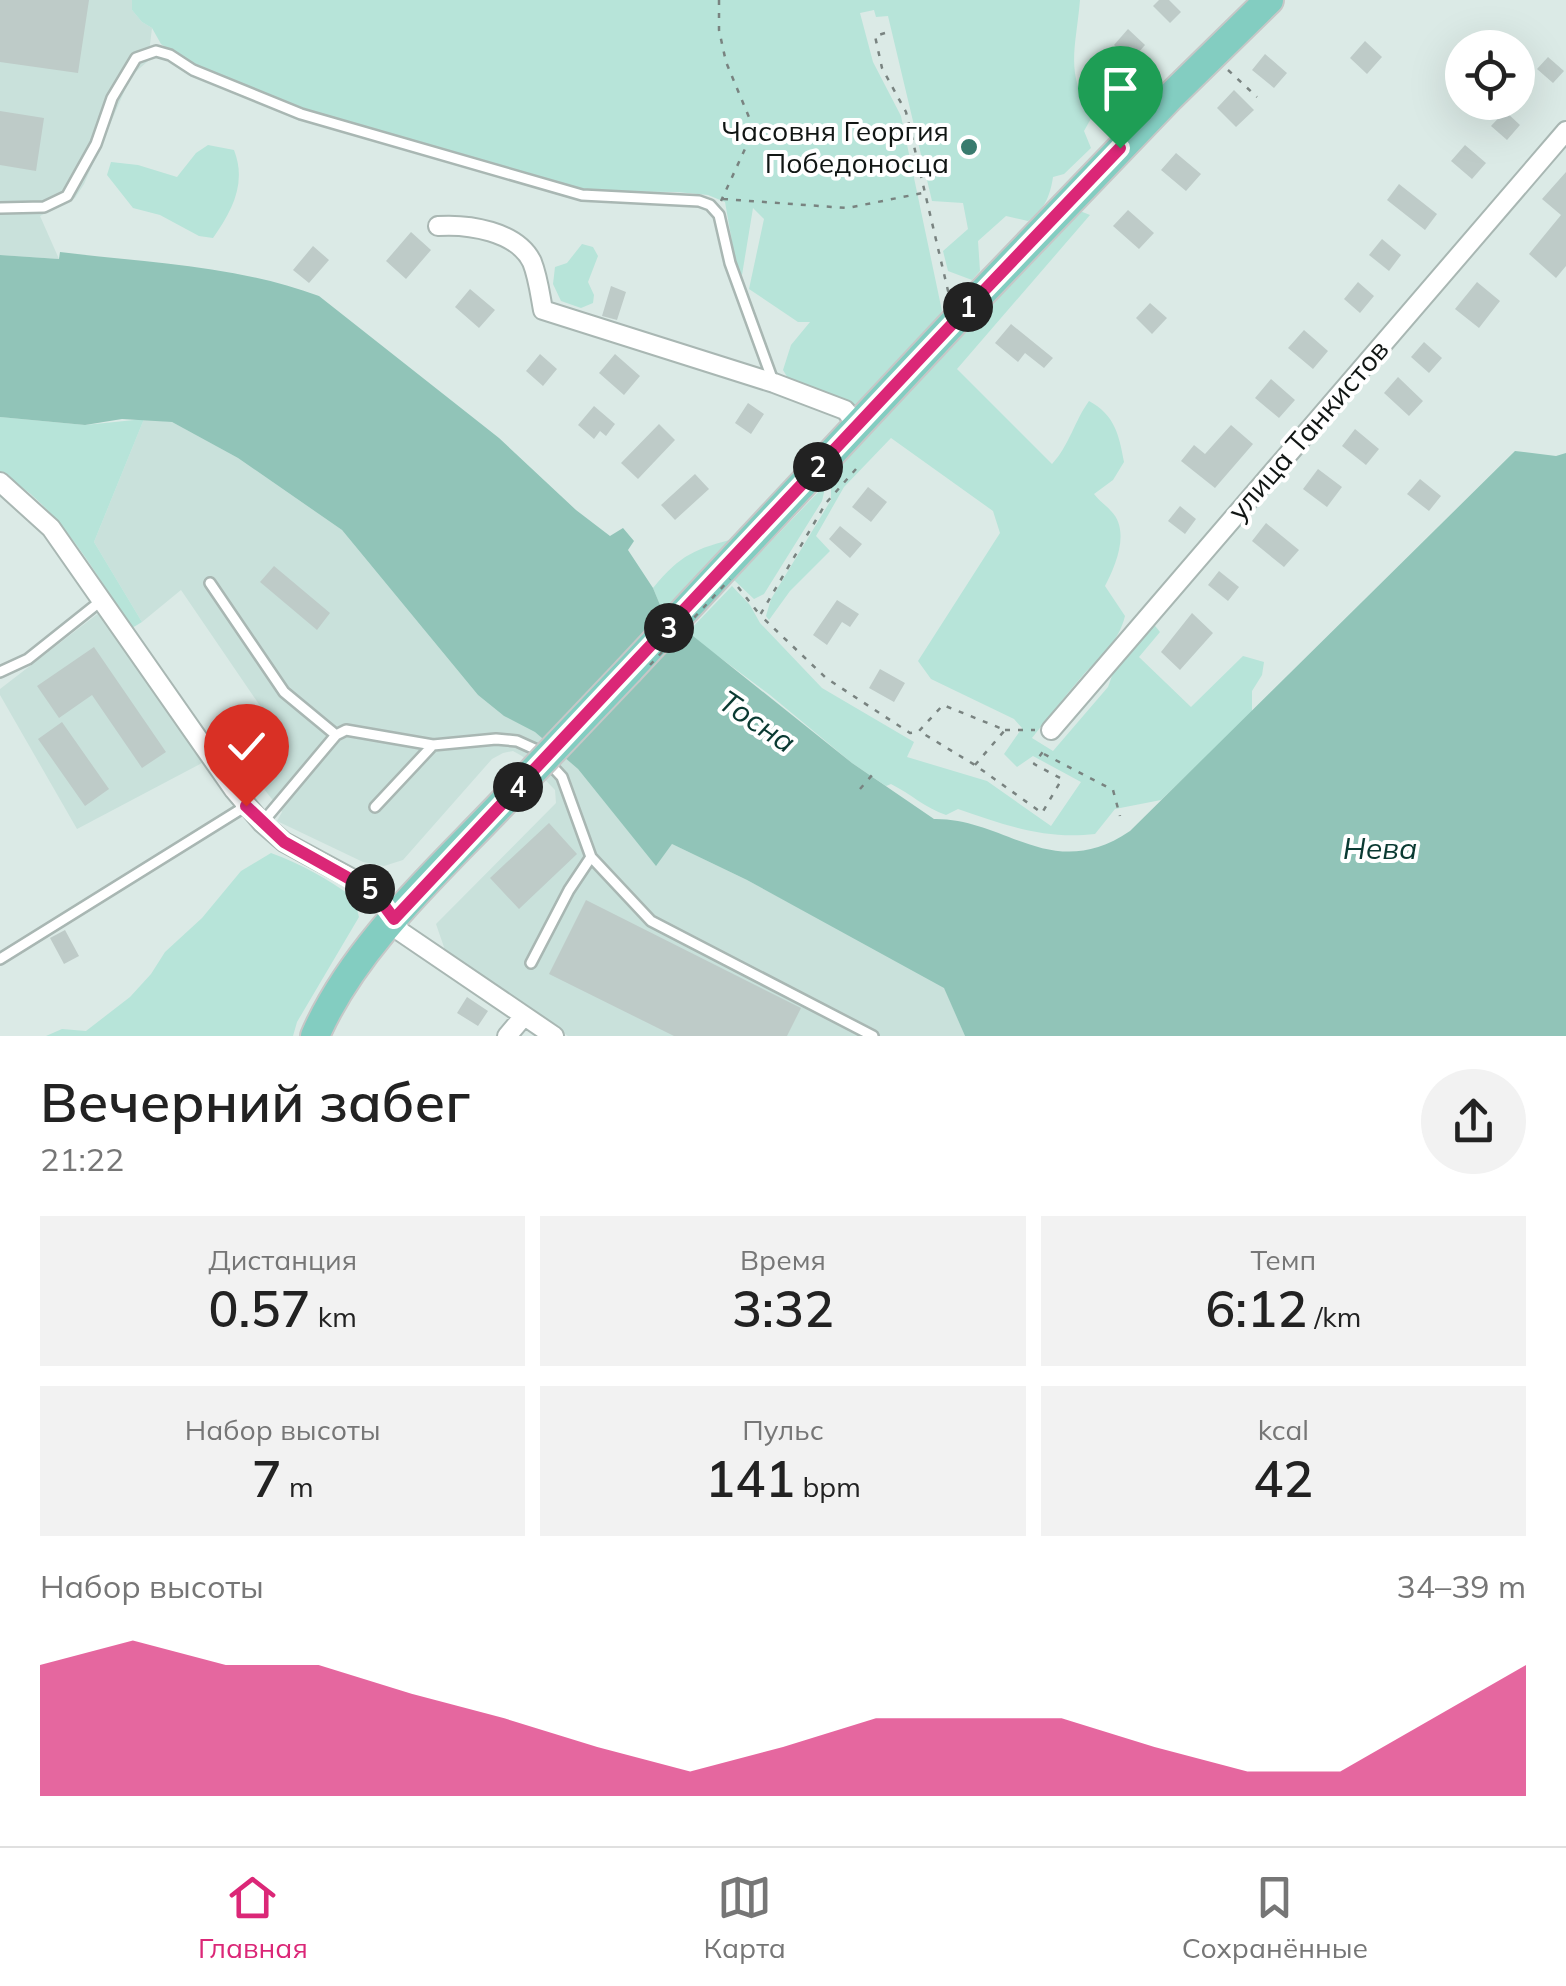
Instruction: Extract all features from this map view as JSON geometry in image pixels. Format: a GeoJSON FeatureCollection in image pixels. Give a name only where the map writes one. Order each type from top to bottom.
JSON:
{"type":"FeatureCollection","features":[{"type":"Feature","properties":{"kind":"main road"},"geometry":{"type":"LineString","coordinates":[[315,1036],[326,1008],[355,964],[394,919],[512,792],[723,578],[857,424],[955,321],[1269,0]]}},
{"type":"Feature","properties":{"kind":"street","name":"улица Танкистов"},"geometry":{"type":"LineString","coordinates":[[1051,730],[1566,131]]}},
{"type":"Feature","properties":{"kind":"street"},"geometry":{"type":"LineString","coordinates":[[438,226],[462,224],[503,236],[530,257],[543,310],[774,383],[845,410],[857,424]]}},
{"type":"Feature","properties":{"kind":"street"},"geometry":{"type":"LineString","coordinates":[[0,482],[51,528],[246,806],[262,823],[284,842],[375,893],[401,932],[554,1036]]}},
{"type":"Feature","properties":{"kind":"street"},"geometry":{"type":"LineString","coordinates":[[506,1036],[524,1016]]}},
{"type":"Feature","properties":{"kind":"lane"},"geometry":{"type":"LineString","coordinates":[[0,208],[44,206],[67,196],[96,144],[112,98],[136,58],[156,51],[300,114],[532,182],[582,195],[699,201],[715,211],[725,231],[730,263],[774,383]]}},
{"type":"Feature","properties":{"kind":"lane"},"geometry":{"type":"LineString","coordinates":[[210,582],[284,692],[336,735]]}},
{"type":"Feature","properties":{"kind":"lane"},"geometry":{"type":"LineString","coordinates":[[0,672],[28,659],[102,600]]}},
{"type":"Feature","properties":{"kind":"lane"},"geometry":{"type":"LineString","coordinates":[[262,823],[336,735],[346,730],[433,745],[496,738],[517,741],[537,750],[562,777],[591,857],[651,921],[873,1036]]}},
{"type":"Feature","properties":{"kind":"lane"},"geometry":{"type":"LineString","coordinates":[[375,807],[433,745]]}},
{"type":"Feature","properties":{"kind":"lane"},"geometry":{"type":"LineString","coordinates":[[0,959],[246,806]]}},
{"type":"Feature","properties":{"kind":"lane"},"geometry":{"type":"LineString","coordinates":[[531,964],[569,890],[591,857]]}},
{"type":"Feature","properties":{"kind":"path"},"geometry":{"type":"LineString","coordinates":[[715,211],[745,149],[751,122],[726,62],[718,0]]}},
{"type":"Feature","properties":{"kind":"path"},"geometry":{"type":"LineString","coordinates":[[885,33],[875,36],[882,68],[906,112],[955,321]]}},
{"type":"Feature","properties":{"kind":"path"},"geometry":{"type":"LineString","coordinates":[[1212,56],[1256,97]]}},
{"type":"Feature","properties":{"kind":"path"},"geometry":{"type":"LineString","coordinates":[[722,199],[846,208],[925,193]]}},
{"type":"Feature","properties":{"kind":"path"},"geometry":{"type":"LineString","coordinates":[[760,616],[826,503],[856,469]]}},
{"type":"Feature","properties":{"kind":"path"},"geometry":{"type":"LineString","coordinates":[[723,578],[826,678],[910,733],[919,731],[943,705],[1005,730],[1051,730],[1050,743],[1034,764],[1062,779],[1042,812],[919,731]]}},
{"type":"Feature","properties":{"kind":"path"},"geometry":{"type":"LineString","coordinates":[[975,765],[1005,730]]}},
{"type":"Feature","properties":{"kind":"path"},"geometry":{"type":"LineString","coordinates":[[1042,753],[1113,790],[1120,816]]}},
{"type":"Feature","properties":{"kind":"path"},"geometry":{"type":"LineString","coordinates":[[860,789],[873,774]]}},
{"type":"Feature","properties":{"kind":"shaded area"},"geometry":{"type":"Polygon","coordinates":[[[0,0],[132,0],[132,10],[152,28],[148,61],[131,76],[84,184],[75,198],[40,216],[59,259],[0,255],[0,0]]]}},
{"type":"Feature","properties":{"kind":"shaded area"},"geometry":{"type":"Polygon","coordinates":[[[132,0],[1080,0],[1075,74],[1093,115],[1084,131],[1091,148],[1064,174],[1053,177],[1045,202],[1034,217],[1028,221],[1006,216],[978,241],[980,271],[972,280],[948,271],[943,251],[968,229],[963,203],[932,201],[888,16],[876,17],[874,10],[860,13],[873,62],[901,116],[942,311],[931,330],[851,410],[789,380],[783,370],[791,345],[810,322],[798,322],[749,289],[764,219],[753,208],[742,275],[737,270],[725,202],[708,195],[677,192],[587,191],[398,142],[302,110],[192,66],[161,44],[152,28],[132,10],[132,0]]]}},
{"type":"Feature","properties":{"kind":"shaded area"},"geometry":{"type":"Polygon","coordinates":[[[208,145],[234,150],[239,174],[236,196],[213,238],[199,236],[160,215],[133,208],[107,175],[111,162],[138,165],[177,177],[196,153],[208,145]]]}},
{"type":"Feature","properties":{"kind":"shaded area"},"geometry":{"type":"Polygon","coordinates":[[[1080,211],[1090,215],[957,369],[1052,464],[1089,401],[1110,419],[1122,452],[1124,462],[1113,480],[1094,494],[1111,511],[1120,528],[1119,549],[1105,586],[1125,616],[1109,648],[1032,738],[1053,751],[1108,687],[1113,673],[1152,622],[1160,632],[1139,657],[1191,707],[1243,656],[1264,662],[1262,675],[1252,691],[1252,713],[1161,800],[1115,809],[1095,834],[1059,835],[1025,830],[958,809],[946,815],[891,784],[886,786],[687,633],[732,586],[760,623],[822,688],[914,742],[907,757],[987,781],[1051,826],[1081,782],[1033,756],[1017,767],[1004,754],[1022,728],[1014,719],[931,679],[918,661],[1000,533],[993,511],[891,438],[844,487],[816,536],[830,551],[790,591],[769,620],[766,616],[771,599],[831,500],[831,470],[867,437],[1080,211]]]}},
{"type":"Feature","properties":{"kind":"shaded area"},"geometry":{"type":"Polygon","coordinates":[[[582,244],[593,247],[598,256],[588,282],[593,303],[581,308],[561,301],[553,284],[555,267],[567,263],[582,244]]]}},
{"type":"Feature","properties":{"kind":"shaded area"},"geometry":{"type":"Polygon","coordinates":[[[0,417],[85,425],[144,419],[94,542],[142,622],[132,628],[58,521],[21,486],[0,474],[0,417]]]}},
{"type":"Feature","properties":{"kind":"shaded area"},"geometry":{"type":"Polygon","coordinates":[[[144,419],[172,422],[238,458],[342,530],[478,695],[504,716],[535,731],[578,769],[656,865],[672,844],[913,969],[944,987],[965,1036],[568,1036],[445,950],[436,924],[556,803],[555,790],[522,756],[513,751],[503,753],[492,759],[403,860],[384,866],[363,862],[277,821],[282,812],[242,761],[273,725],[181,590],[142,622],[94,542],[144,419]]]}},
{"type":"Feature","properties":{"kind":"shaded area"},"geometry":{"type":"Polygon","coordinates":[[[826,484],[822,501],[764,594],[754,599],[734,580],[826,484]]]}},
{"type":"Feature","properties":{"kind":"shaded area"},"geometry":{"type":"Polygon","coordinates":[[[737,538],[663,612],[653,588],[672,567],[699,550],[737,538]]]}},
{"type":"Feature","properties":{"kind":"shaded area"},"geometry":{"type":"Polygon","coordinates":[[[100,612],[202,763],[77,829],[0,689],[100,612]]]}},
{"type":"Feature","properties":{"kind":"shaded area"},"geometry":{"type":"Polygon","coordinates":[[[271,853],[314,872],[354,898],[359,917],[297,1022],[293,1036],[46,1036],[62,1029],[86,1031],[130,997],[165,952],[202,918],[241,871],[271,853]]]}},
{"type":"Feature","properties":{"kind":"water"},"geometry":{"type":"Polygon","coordinates":[[[60,252],[224,271],[319,296],[499,438],[576,510],[610,536],[623,528],[634,541],[628,550],[653,588],[663,612],[852,763],[934,819],[960,821],[1053,850],[1102,846],[1130,831],[1515,451],[1556,456],[1566,453],[1566,1036],[965,1036],[944,988],[747,880],[672,844],[656,866],[578,769],[535,732],[504,716],[478,695],[342,530],[238,458],[172,422],[122,419],[85,425],[0,417],[0,255],[59,259],[60,252]]]}},
{"type":"Feature","properties":{"kind":"building"},"geometry":{"type":"Polygon","coordinates":[[[0,0],[89,0],[78,73],[0,62],[0,0]]]}},
{"type":"Feature","properties":{"kind":"building"},"geometry":{"type":"Polygon","coordinates":[[[1159,0],[1169,0],[1181,12],[1170,23],[1153,6],[1159,0]]]}},
{"type":"Feature","properties":{"kind":"building"},"geometry":{"type":"Polygon","coordinates":[[[1128,29],[1145,45],[1131,61],[1114,45],[1128,29]]]}},
{"type":"Feature","properties":{"kind":"building"},"geometry":{"type":"Polygon","coordinates":[[[1365,41],[1382,57],[1367,74],[1350,58],[1365,41]]]}},
{"type":"Feature","properties":{"kind":"building"},"geometry":{"type":"Polygon","coordinates":[[[1265,54],[1287,73],[1274,88],[1252,70],[1265,54]]]}},
{"type":"Feature","properties":{"kind":"building"},"geometry":{"type":"Polygon","coordinates":[[[1548,57],[1564,71],[1553,83],[1537,69],[1548,57]]]}},
{"type":"Feature","properties":{"kind":"building"},"geometry":{"type":"Polygon","coordinates":[[[1234,90],[1254,110],[1236,127],[1217,108],[1234,90]]]}},
{"type":"Feature","properties":{"kind":"building"},"geometry":{"type":"Polygon","coordinates":[[[0,111],[44,118],[36,171],[0,165],[0,111]]]}},
{"type":"Feature","properties":{"kind":"building"},"geometry":{"type":"Polygon","coordinates":[[[1497,120],[1515,120],[1520,125],[1507,140],[1491,126],[1497,120]]]}},
{"type":"Feature","properties":{"kind":"building"},"geometry":{"type":"Polygon","coordinates":[[[1465,145],[1486,163],[1472,179],[1451,161],[1465,145]]]}},
{"type":"Feature","properties":{"kind":"building"},"geometry":{"type":"Polygon","coordinates":[[[1176,153],[1201,174],[1186,191],[1161,170],[1176,153]]]}},
{"type":"Feature","properties":{"kind":"building"},"geometry":{"type":"Polygon","coordinates":[[[1566,172],[1566,266],[1556,278],[1529,254],[1561,215],[1542,199],[1566,172]]]}},
{"type":"Feature","properties":{"kind":"building"},"geometry":{"type":"Polygon","coordinates":[[[1399,184],[1437,214],[1425,230],[1387,200],[1399,184]]]}},
{"type":"Feature","properties":{"kind":"building"},"geometry":{"type":"Polygon","coordinates":[[[1128,210],[1154,233],[1139,249],[1113,226],[1128,210]]]}},
{"type":"Feature","properties":{"kind":"building"},"geometry":{"type":"Polygon","coordinates":[[[411,232],[431,250],[406,279],[386,261],[411,232]]]}},
{"type":"Feature","properties":{"kind":"building"},"geometry":{"type":"Polygon","coordinates":[[[1382,239],[1401,255],[1389,271],[1369,255],[1382,239]]]}},
{"type":"Feature","properties":{"kind":"building"},"geometry":{"type":"Polygon","coordinates":[[[313,246],[329,260],[309,283],[293,270],[313,246]]]}},
{"type":"Feature","properties":{"kind":"building"},"geometry":{"type":"Polygon","coordinates":[[[1358,282],[1374,296],[1360,313],[1344,299],[1358,282]]]}},
{"type":"Feature","properties":{"kind":"building"},"geometry":{"type":"Polygon","coordinates":[[[1477,282],[1500,301],[1479,328],[1455,309],[1477,282]]]}},
{"type":"Feature","properties":{"kind":"building"},"geometry":{"type":"Polygon","coordinates":[[[611,286],[626,292],[617,320],[602,316],[611,286]]]}},
{"type":"Feature","properties":{"kind":"building"},"geometry":{"type":"Polygon","coordinates":[[[470,289],[495,310],[479,328],[455,307],[470,289]]]}},
{"type":"Feature","properties":{"kind":"building"},"geometry":{"type":"Polygon","coordinates":[[[1150,303],[1167,318],[1152,334],[1136,318],[1150,303]]]}},
{"type":"Feature","properties":{"kind":"building"},"geometry":{"type":"Polygon","coordinates":[[[1011,324],[1053,358],[1044,368],[1025,353],[1018,362],[995,343],[1011,324]]]}},
{"type":"Feature","properties":{"kind":"building"},"geometry":{"type":"Polygon","coordinates":[[[1304,330],[1328,351],[1313,369],[1288,348],[1304,330]]]}},
{"type":"Feature","properties":{"kind":"building"},"geometry":{"type":"Polygon","coordinates":[[[1424,342],[1442,358],[1429,373],[1411,357],[1424,342]]]}},
{"type":"Feature","properties":{"kind":"building"},"geometry":{"type":"Polygon","coordinates":[[[540,354],[557,369],[543,386],[526,371],[540,354]]]}},
{"type":"Feature","properties":{"kind":"building"},"geometry":{"type":"Polygon","coordinates":[[[615,354],[640,376],[624,395],[599,373],[615,354]]]}},
{"type":"Feature","properties":{"kind":"building"},"geometry":{"type":"Polygon","coordinates":[[[1398,377],[1423,401],[1409,416],[1384,393],[1398,377]]]}},
{"type":"Feature","properties":{"kind":"building"},"geometry":{"type":"Polygon","coordinates":[[[1271,379],[1295,400],[1279,418],[1255,398],[1271,379]]]}},
{"type":"Feature","properties":{"kind":"building"},"geometry":{"type":"Polygon","coordinates":[[[748,403],[764,414],[751,434],[735,423],[748,403]]]}},
{"type":"Feature","properties":{"kind":"building"},"geometry":{"type":"Polygon","coordinates":[[[594,406],[615,424],[606,436],[600,431],[594,439],[578,425],[594,406]]]}},
{"type":"Feature","properties":{"kind":"building"},"geometry":{"type":"Polygon","coordinates":[[[659,424],[675,440],[638,479],[621,463],[659,424]]]}},
{"type":"Feature","properties":{"kind":"building"},"geometry":{"type":"Polygon","coordinates":[[[1231,425],[1253,444],[1215,488],[1181,461],[1194,445],[1205,454],[1231,425]]]}},
{"type":"Feature","properties":{"kind":"building"},"geometry":{"type":"Polygon","coordinates":[[[1355,429],[1379,449],[1366,465],[1342,446],[1355,429]]]}},
{"type":"Feature","properties":{"kind":"building"},"geometry":{"type":"Polygon","coordinates":[[[1318,469],[1342,487],[1327,507],[1303,489],[1318,469]]]}},
{"type":"Feature","properties":{"kind":"building"},"geometry":{"type":"Polygon","coordinates":[[[695,474],[709,489],[675,520],[661,505],[695,474]]]}},
{"type":"Feature","properties":{"kind":"building"},"geometry":{"type":"Polygon","coordinates":[[[1420,479],[1441,496],[1429,511],[1407,494],[1420,479]]]}},
{"type":"Feature","properties":{"kind":"building"},"geometry":{"type":"Polygon","coordinates":[[[868,487],[887,502],[871,522],[852,507],[868,487]]]}},
{"type":"Feature","properties":{"kind":"building"},"geometry":{"type":"Polygon","coordinates":[[[1180,506],[1196,519],[1185,534],[1168,521],[1180,506]]]}},
{"type":"Feature","properties":{"kind":"building"},"geometry":{"type":"Polygon","coordinates":[[[1266,523],[1299,550],[1284,567],[1252,541],[1266,523]]]}},
{"type":"Feature","properties":{"kind":"building"},"geometry":{"type":"Polygon","coordinates":[[[840,526],[862,544],[850,558],[829,539],[840,526]]]}},
{"type":"Feature","properties":{"kind":"building"},"geometry":{"type":"Polygon","coordinates":[[[274,566],[330,613],[317,630],[260,582],[274,566]]]}},
{"type":"Feature","properties":{"kind":"building"},"geometry":{"type":"Polygon","coordinates":[[[1219,571],[1239,587],[1228,601],[1208,585],[1219,571]]]}},
{"type":"Feature","properties":{"kind":"building"},"geometry":{"type":"Polygon","coordinates":[[[837,600],[859,614],[850,627],[842,622],[827,645],[813,635],[837,600]]]}},
{"type":"Feature","properties":{"kind":"building"},"geometry":{"type":"Polygon","coordinates":[[[1192,613],[1213,633],[1180,670],[1161,652],[1192,613]]]}},
{"type":"Feature","properties":{"kind":"building"},"geometry":{"type":"Polygon","coordinates":[[[94,647],[166,752],[142,768],[92,695],[59,718],[37,686],[94,647]]]}},
{"type":"Feature","properties":{"kind":"building"},"geometry":{"type":"Polygon","coordinates":[[[880,669],[905,683],[894,702],[869,688],[880,669]]]}},
{"type":"Feature","properties":{"kind":"building"},"geometry":{"type":"Polygon","coordinates":[[[62,722],[109,789],[85,806],[38,739],[62,722]]]}},
{"type":"Feature","properties":{"kind":"building"},"geometry":{"type":"Polygon","coordinates":[[[549,823],[577,854],[519,909],[490,878],[549,823]]]}},
{"type":"Feature","properties":{"kind":"building"},"geometry":{"type":"Polygon","coordinates":[[[586,900],[801,1008],[787,1036],[674,1036],[549,974],[586,900]]]}},
{"type":"Feature","properties":{"kind":"building"},"geometry":{"type":"Polygon","coordinates":[[[65,930],[79,956],[64,964],[50,938],[65,930]]]}},
{"type":"Feature","properties":{"kind":"building"},"geometry":{"type":"Polygon","coordinates":[[[467,997],[488,1011],[478,1026],[457,1013],[467,997]]]}},
{"type":"Feature","properties":{"kind":"place","name":"Часовня Георгия Победоносца"},"geometry":{"type":"Point","coordinates":[969,147]}},
{"type":"Feature","properties":{"kind":"route"},"geometry":{"type":"LineString","coordinates":[[246,806],[284,842],[375,893],[394,919],[1120,148]]}},
{"type":"Feature","properties":{"kind":"water label","name":"Тосна"},"geometry":{"type":"Point","coordinates":[757,722]}},
{"type":"Feature","properties":{"kind":"water label","name":"Нева"},"geometry":{"type":"Point","coordinates":[1380,849]}}]}
